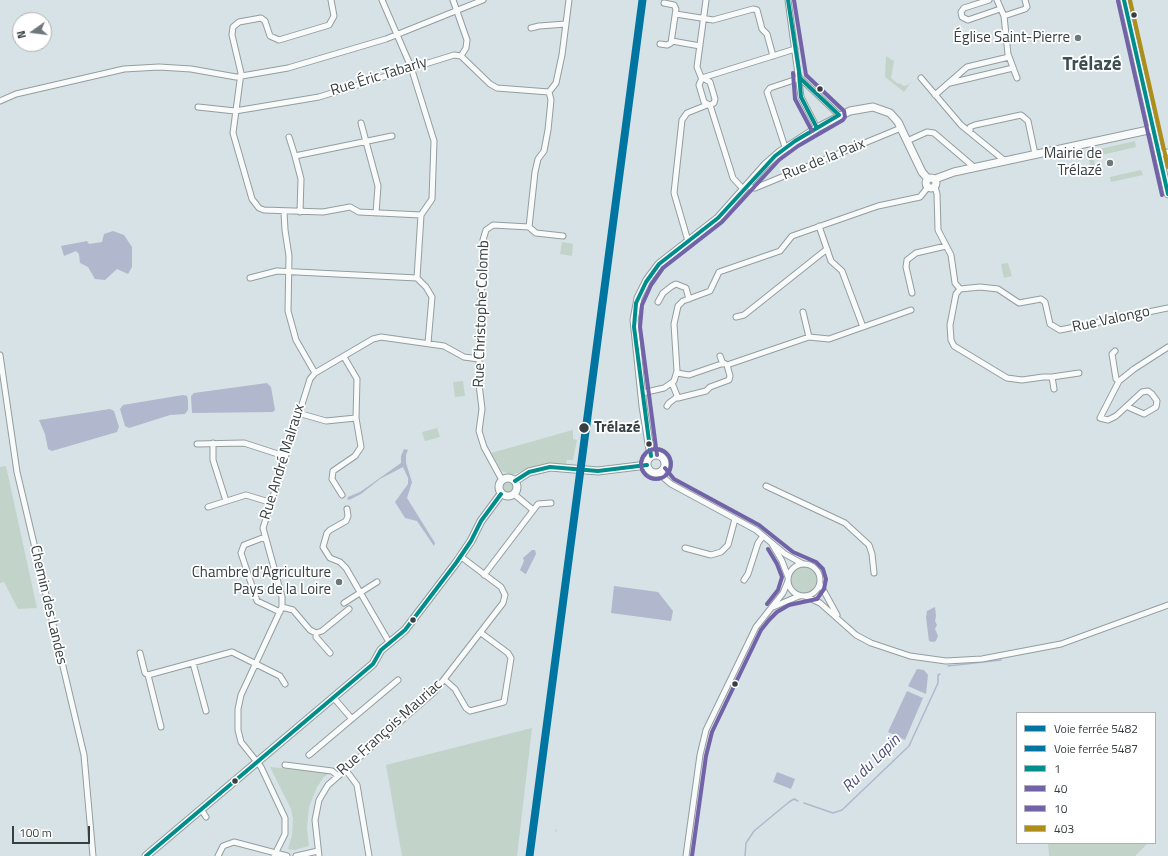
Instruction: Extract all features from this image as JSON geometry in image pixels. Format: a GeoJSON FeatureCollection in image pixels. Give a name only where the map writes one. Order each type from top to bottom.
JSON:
{"type":"FeatureCollection","features":[{"type":"Feature","properties":{"kind":"street"},"geometry":{"type":"LineString","coordinates":[[331,0],[334,16],[329,25],[279,40],[270,36],[265,22],[261,18],[255,18],[234,25],[231,33],[241,67],[241,76],[233,126],[234,141],[254,204],[264,210],[284,212],[323,212],[350,207],[359,212],[421,215]]}},
{"type":"Feature","properties":{"kind":"street"},"geometry":{"type":"LineString","coordinates":[[382,0],[411,67],[434,141],[432,199],[421,215],[417,278]]}},
{"type":"Feature","properties":{"kind":"street"},"geometry":{"type":"LineString","coordinates":[[453,0],[468,40],[466,48],[461,56],[490,84],[497,88],[549,92]]}},
{"type":"Feature","properties":{"kind":"street"},"geometry":{"type":"LineString","coordinates":[[0,101],[16,94],[124,69],[159,67],[191,69],[234,77],[288,68],[341,54],[396,35],[483,0]]}},
{"type":"Feature","properties":{"kind":"street"},"geometry":{"type":"LineString","coordinates":[[549,92],[556,83],[562,55],[569,0]]}},
{"type":"Feature","properties":{"kind":"street"},"geometry":{"type":"LineString","coordinates":[[706,0],[696,67],[702,78],[710,82]]}},
{"type":"Feature","properties":{"kind":"street"},"geometry":{"type":"LineString","coordinates":[[788,0],[794,49],[800,78],[801,97],[817,128]]}},
{"type":"Feature","properties":{"kind":"street"},"geometry":{"type":"LineString","coordinates":[[989,0],[964,8],[961,12],[962,17],[968,20],[1000,9]]}},
{"type":"Feature","properties":{"kind":"street"},"geometry":{"type":"LineString","coordinates":[[997,0],[1004,16],[1009,58],[1017,78]]}},
{"type":"Feature","properties":{"kind":"street"},"geometry":{"type":"LineString","coordinates":[[1004,16],[1025,9],[1027,6],[1025,0]]}},
{"type":"Feature","properties":{"kind":"street"},"geometry":{"type":"LineString","coordinates":[[1124,0],[1168,194]]}},
{"type":"Feature","properties":{"kind":"street"},"geometry":{"type":"LineString","coordinates":[[660,44],[667,45],[672,41],[676,14],[675,6],[664,3]]}},
{"type":"Feature","properties":{"kind":"street"},"geometry":{"type":"LineString","coordinates":[[676,14],[704,19],[717,19],[753,9],[757,10],[762,29],[767,34],[773,56]]}},
{"type":"Feature","properties":{"kind":"street"},"geometry":{"type":"LineString","coordinates":[[531,28],[566,24]]}},
{"type":"Feature","properties":{"kind":"street"},"geometry":{"type":"LineString","coordinates":[[672,41],[700,46]]}},
{"type":"Feature","properties":{"kind":"street"},"geometry":{"type":"LineString","coordinates":[[745,187],[733,178],[708,105],[699,85],[702,78],[709,75],[794,49]]}},
{"type":"Feature","properties":{"kind":"street","name":"Rue Éric Tabarly"},"geometry":{"type":"LineString","coordinates":[[198,107],[235,112],[319,97],[411,67],[450,56],[461,56]]}},
{"type":"Feature","properties":{"kind":"street"},"geometry":{"type":"LineString","coordinates":[[935,95],[967,67],[1009,58]]}},
{"type":"Feature","properties":{"kind":"street"},"geometry":{"type":"LineString","coordinates":[[950,83],[1013,68]]}},
{"type":"Feature","properties":{"kind":"street"},"geometry":{"type":"LineString","coordinates":[[959,74],[959,77],[962,80]]}},
{"type":"Feature","properties":{"kind":"street"},"geometry":{"type":"LineString","coordinates":[[688,241],[674,193],[682,120],[687,113],[714,103],[715,99],[709,75]]}},
{"type":"Feature","properties":{"kind":"street"},"geometry":{"type":"LineString","coordinates":[[800,78],[839,115]]}},
{"type":"Feature","properties":{"kind":"street"},"geometry":{"type":"LineString","coordinates":[[785,148],[767,92],[770,88],[800,78]]}},
{"type":"Feature","properties":{"kind":"street"},"geometry":{"type":"LineString","coordinates":[[922,78],[961,125],[1005,161]]}},
{"type":"Feature","properties":{"kind":"street"},"geometry":{"type":"LineString","coordinates":[[549,92],[551,100],[548,130],[544,151],[538,159],[535,172],[529,227],[536,233],[563,236]]}},
{"type":"Feature","properties":{"kind":"street"},"geometry":{"type":"LineString","coordinates":[[652,456],[634,327],[636,303],[642,289],[653,271],[718,218],[765,165],[785,148],[839,115],[850,111],[873,107],[890,113],[901,128],[922,172],[931,183],[937,194],[938,230],[952,258],[955,283],[960,288],[956,294],[950,325],[951,340],[954,346],[1007,378],[1022,380],[1043,376],[1052,377],[1079,373]]}},
{"type":"Feature","properties":{"kind":"street"},"geometry":{"type":"LineString","coordinates":[[970,132],[970,127],[974,125],[1022,115],[1028,121],[1035,154]]}},
{"type":"Feature","properties":{"kind":"street"},"geometry":{"type":"LineString","coordinates":[[361,123],[378,186],[376,213]]}},
{"type":"Feature","properties":{"kind":"street","name":"Rue de la Paix"},"geometry":{"type":"LineString","coordinates":[[745,187],[755,188],[901,128]]}},
{"type":"Feature","properties":{"kind":"street"},"geometry":{"type":"LineString","coordinates":[[642,393],[664,388],[672,383],[677,373],[674,320],[679,304],[710,291],[720,272],[780,251],[784,248],[791,236],[878,206],[920,197],[931,183],[941,176],[1153,129]]}},
{"type":"Feature","properties":{"kind":"street"},"geometry":{"type":"LineString","coordinates":[[907,141],[927,132],[934,133],[975,168]]}},
{"type":"Feature","properties":{"kind":"street"},"geometry":{"type":"LineString","coordinates":[[295,156],[392,136]]}},
{"type":"Feature","properties":{"kind":"street"},"geometry":{"type":"LineString","coordinates":[[289,137],[301,179],[300,212]]}},
{"type":"Feature","properties":{"kind":"street"},"geometry":{"type":"LineString","coordinates":[[1158,154],[1168,152]]}},
{"type":"Feature","properties":{"kind":"street"},"geometry":{"type":"LineString","coordinates":[[284,212],[284,230],[289,256],[288,311],[296,340],[315,373],[380,337],[447,346],[464,357],[479,359]]}},
{"type":"Feature","properties":{"kind":"street","name":"Rue Christophe Colomb"},"geometry":{"type":"LineString","coordinates":[[502,480],[480,436],[479,424],[482,409],[479,384],[479,359],[485,232],[489,227],[495,225],[529,227]]}},
{"type":"Feature","properties":{"kind":"street"},"geometry":{"type":"LineString","coordinates":[[819,226],[831,261],[842,271],[863,327]]}},
{"type":"Feature","properties":{"kind":"street"},"geometry":{"type":"LineString","coordinates":[[912,293],[906,267],[907,260],[916,252],[946,246]]}},
{"type":"Feature","properties":{"kind":"street"},"geometry":{"type":"LineString","coordinates":[[736,317],[744,315],[827,249]]}},
{"type":"Feature","properties":{"kind":"street"},"geometry":{"type":"LineString","coordinates":[[250,278],[270,271],[417,278],[426,287],[432,297],[428,343]]}},
{"type":"Feature","properties":{"kind":"street"},"geometry":{"type":"LineString","coordinates":[[658,302],[663,293],[676,284],[686,288],[689,299]]}},
{"type":"Feature","properties":{"kind":"street","name":"Rue Valongo"},"geometry":{"type":"LineString","coordinates":[[960,288],[980,287],[998,289],[1017,303],[1039,299],[1043,300],[1045,302],[1050,324],[1060,330],[1168,308]]}},
{"type":"Feature","properties":{"kind":"street"},"geometry":{"type":"LineString","coordinates":[[677,373],[689,375],[809,336],[829,339],[911,310]]}},
{"type":"Feature","properties":{"kind":"street"},"geometry":{"type":"LineString","coordinates":[[803,312],[809,336]]}},
{"type":"Feature","properties":{"kind":"street"},"geometry":{"type":"LineString","coordinates":[[1128,407],[1144,414],[1156,407],[1157,401],[1148,391],[1142,392],[1128,407],[1108,420],[1100,418],[1119,381],[1134,369],[1168,347]]}},
{"type":"Feature","properties":{"kind":"street"},"geometry":{"type":"LineString","coordinates":[[1115,351],[1112,354],[1116,379],[1119,381]]}},
{"type":"Feature","properties":{"kind":"street","name":"Chemin des Landes"},"geometry":{"type":"LineString","coordinates":[[0,354],[17,472],[84,755],[93,856]]}},
{"type":"Feature","properties":{"kind":"street"},"geometry":{"type":"LineString","coordinates":[[667,406],[677,398],[706,391],[728,381],[730,378],[725,364],[720,356]]}},
{"type":"Feature","properties":{"kind":"street"},"geometry":{"type":"LineString","coordinates":[[342,495],[332,479],[332,473],[335,468],[355,456],[359,451],[360,444],[356,418],[357,379],[344,357]]}},
{"type":"Feature","properties":{"kind":"street","name":"Rue André Malraux"},"geometry":{"type":"LineString","coordinates":[[281,610],[282,597],[263,528],[298,413],[310,379],[315,373]]}},
{"type":"Feature","properties":{"kind":"street"},"geometry":{"type":"LineString","coordinates":[[1052,377],[1054,389]]}},
{"type":"Feature","properties":{"kind":"street"},"geometry":{"type":"LineString","coordinates":[[672,383],[677,398]]}},
{"type":"Feature","properties":{"kind":"street"},"geometry":{"type":"LineString","coordinates":[[298,413],[326,421],[356,418]]}},
{"type":"Feature","properties":{"kind":"street"},"geometry":{"type":"LineString","coordinates":[[213,443],[213,460],[226,501]]}},
{"type":"Feature","properties":{"kind":"street"},"geometry":{"type":"LineString","coordinates":[[197,444],[244,443],[284,456]]}},
{"type":"Feature","properties":{"kind":"street"},"geometry":{"type":"LineString","coordinates":[[647,465],[648,460],[652,456],[658,455],[663,459],[664,466],[660,471]]}},
{"type":"Feature","properties":{"kind":"street"},"geometry":{"type":"LineString","coordinates":[[515,481],[524,474],[539,469],[570,467],[590,470],[647,465]]}},
{"type":"Feature","properties":{"kind":"street"},"geometry":{"type":"LineString","coordinates":[[647,465],[652,471],[660,471]]}},
{"type":"Feature","properties":{"kind":"street"},"geometry":{"type":"LineString","coordinates":[[660,471],[664,478],[671,484],[763,536],[790,557],[817,570],[820,576],[820,584],[816,592],[805,596],[799,596],[772,607]]}},
{"type":"Feature","properties":{"kind":"street"},"geometry":{"type":"LineString","coordinates":[[509,478],[515,481],[517,489],[514,494],[507,497],[501,494],[498,487],[502,480],[509,478]]}},
{"type":"Feature","properties":{"kind":"street"},"geometry":{"type":"LineString","coordinates":[[766,486],[845,523],[869,545],[872,554],[874,573]]}},
{"type":"Feature","properties":{"kind":"street"},"geometry":{"type":"LineString","coordinates":[[146,856],[373,664],[381,650],[402,632],[460,556],[471,541],[481,520],[501,494]]}},
{"type":"Feature","properties":{"kind":"street"},"geometry":{"type":"LineString","coordinates":[[514,494],[533,510]]}},
{"type":"Feature","properties":{"kind":"street"},"geometry":{"type":"LineString","coordinates":[[208,507],[246,495],[270,502]]}},
{"type":"Feature","properties":{"kind":"street"},"geometry":{"type":"LineString","coordinates":[[484,575],[538,504],[551,503]]}},
{"type":"Feature","properties":{"kind":"street"},"geometry":{"type":"LineString","coordinates":[[347,509],[348,516],[346,521],[327,533],[323,547],[330,558],[344,565],[389,642]]}},
{"type":"Feature","properties":{"kind":"street"},"geometry":{"type":"LineString","coordinates":[[685,548],[711,555],[721,552],[728,545],[735,519]]}},
{"type":"Feature","properties":{"kind":"street"},"geometry":{"type":"LineString","coordinates":[[744,580],[748,574],[758,542],[763,536]]}},
{"type":"Feature","properties":{"kind":"street"},"geometry":{"type":"LineString","coordinates":[[265,538],[244,545],[241,553],[257,601],[281,610],[293,610],[310,630],[316,633],[322,631],[349,609]]}},
{"type":"Feature","properties":{"kind":"street"},"geometry":{"type":"LineString","coordinates":[[771,543],[782,561],[791,589],[799,596]]}},
{"type":"Feature","properties":{"kind":"street","name":"Rue François Mauriac"},"geometry":{"type":"LineString","coordinates":[[318,853],[315,826],[318,805],[328,785],[337,775],[422,704],[445,680],[504,603],[505,597],[501,587],[460,556]]}},
{"type":"Feature","properties":{"kind":"street"},"geometry":{"type":"LineString","coordinates":[[686,856],[700,755],[706,730],[756,627],[783,593],[794,568],[803,564]]}},
{"type":"Feature","properties":{"kind":"street"},"geometry":{"type":"LineString","coordinates":[[344,603],[360,591],[376,582]]}},
{"type":"Feature","properties":{"kind":"street"},"geometry":{"type":"LineString","coordinates":[[820,584],[837,616]]}},
{"type":"Feature","properties":{"kind":"street"},"geometry":{"type":"LineString","coordinates":[[805,596],[816,600],[837,616],[856,634],[871,643],[918,658],[955,661],[993,658],[1061,644],[1168,604]]}},
{"type":"Feature","properties":{"kind":"street"},"geometry":{"type":"LineString","coordinates":[[275,854],[285,834],[285,818],[270,785],[256,762],[243,745],[238,730],[239,702],[281,610]]}},
{"type":"Feature","properties":{"kind":"street"},"geometry":{"type":"LineString","coordinates":[[316,633],[316,637],[330,653]]}},
{"type":"Feature","properties":{"kind":"street"},"geometry":{"type":"LineString","coordinates":[[445,680],[455,689],[466,708],[470,711],[504,702],[511,658],[508,653],[481,633]]}},
{"type":"Feature","properties":{"kind":"street"},"geometry":{"type":"LineString","coordinates":[[148,675],[229,652],[236,653],[280,676],[285,684]]}},
{"type":"Feature","properties":{"kind":"street"},"geometry":{"type":"LineString","coordinates":[[140,653],[145,673],[148,675],[161,727]]}},
{"type":"Feature","properties":{"kind":"street"},"geometry":{"type":"LineString","coordinates":[[193,663],[206,711]]}},
{"type":"Feature","properties":{"kind":"street"},"geometry":{"type":"LineString","coordinates":[[309,755],[398,680]]}},
{"type":"Feature","properties":{"kind":"street"},"geometry":{"type":"LineString","coordinates":[[333,697],[352,719]]}},
{"type":"Feature","properties":{"kind":"street"},"geometry":{"type":"LineString","coordinates":[[285,765],[332,771],[337,775]]}},
{"type":"Feature","properties":{"kind":"street"},"geometry":{"type":"LineString","coordinates":[[345,769],[357,785],[369,856]]}},
{"type":"Feature","properties":{"kind":"street"},"geometry":{"type":"LineString","coordinates":[[201,809],[206,817]]}},
{"type":"Feature","properties":{"kind":"street"},"geometry":{"type":"LineString","coordinates":[[218,856],[223,846],[234,842],[287,856]]}},
{"type":"Feature","properties":{"kind":"street"},"geometry":{"type":"LineString","coordinates":[[296,856],[318,853]]}},
{"type":"Feature","properties":{"kind":"green space"},"geometry":{"type":"Polygon","coordinates":[[[886,56],[894,61],[891,78],[898,84],[899,83],[904,86],[908,85],[912,81],[904,92],[885,77],[886,56]]]}},
{"type":"Feature","properties":{"kind":"green space"},"geometry":{"type":"Polygon","coordinates":[[[1135,141],[1136,147],[1097,156],[1096,150],[1135,141]]]}},
{"type":"Feature","properties":{"kind":"green space"},"geometry":{"type":"Polygon","coordinates":[[[1093,150],[1095,167],[1091,168],[1088,156],[1084,156],[1083,153],[1093,150]]]}},
{"type":"Feature","properties":{"kind":"green space"},"geometry":{"type":"Polygon","coordinates":[[[1141,170],[1143,175],[1111,182],[1110,177],[1141,170]]]}},
{"type":"Feature","properties":{"kind":"green space"},"geometry":{"type":"Polygon","coordinates":[[[562,242],[573,244],[572,256],[560,254],[562,242]]]}},
{"type":"Feature","properties":{"kind":"green space"},"geometry":{"type":"Polygon","coordinates":[[[1008,263],[1012,276],[1004,278],[1001,264],[1008,263]]]}},
{"type":"Feature","properties":{"kind":"green space"},"geometry":{"type":"Polygon","coordinates":[[[463,381],[465,396],[455,397],[453,382],[463,381]]]}},
{"type":"Feature","properties":{"kind":"green space"},"geometry":{"type":"Polygon","coordinates":[[[437,428],[440,437],[425,441],[422,432],[437,428]]]}},
{"type":"Feature","properties":{"kind":"green space"},"geometry":{"type":"Polygon","coordinates":[[[573,430],[573,439],[577,440],[573,460],[567,460],[566,464],[542,465],[511,475],[502,471],[491,453],[573,430]]]}},
{"type":"Feature","properties":{"kind":"green space"},"geometry":{"type":"Polygon","coordinates":[[[6,466],[37,608],[18,609],[4,582],[0,583],[0,467],[6,466]]]}},
{"type":"Feature","properties":{"kind":"green space"},"geometry":{"type":"Polygon","coordinates":[[[505,481],[509,481],[513,487],[509,493],[505,493],[501,489],[501,485],[505,481]]]}},
{"type":"Feature","properties":{"kind":"green space"},"geometry":{"type":"Polygon","coordinates":[[[804,567],[813,571],[817,580],[813,589],[804,593],[795,589],[791,580],[795,571],[804,567]]]}},
{"type":"Feature","properties":{"kind":"green space"},"geometry":{"type":"Polygon","coordinates":[[[532,728],[517,856],[402,856],[386,765],[532,728]]]}},
{"type":"Feature","properties":{"kind":"green space"},"geometry":{"type":"Polygon","coordinates":[[[270,767],[330,773],[324,777],[317,787],[309,807],[307,828],[309,846],[294,850],[288,849],[292,835],[293,818],[291,809],[270,767]]]}},
{"type":"Feature","properties":{"kind":"green space"},"geometry":{"type":"Polygon","coordinates":[[[1048,844],[1147,844],[1135,856],[1049,856],[1048,844]]]}},
{"type":"Feature","properties":{"kind":"water"},"geometry":{"type":"Polygon","coordinates":[[[113,231],[124,235],[132,247],[132,267],[128,274],[117,269],[105,280],[95,279],[88,267],[80,263],[79,254],[76,251],[64,256],[61,246],[87,241],[89,244],[102,242],[104,234],[113,231]]]}},
{"type":"Feature","properties":{"kind":"water"},"geometry":{"type":"Polygon","coordinates":[[[267,383],[271,387],[275,410],[273,412],[192,413],[191,396],[194,393],[267,383]]]}},
{"type":"Feature","properties":{"kind":"water"},"geometry":{"type":"Polygon","coordinates":[[[183,395],[187,396],[188,400],[188,410],[185,414],[170,415],[129,428],[125,426],[120,409],[123,405],[183,395]]]}},
{"type":"Feature","properties":{"kind":"water"},"geometry":{"type":"Polygon","coordinates":[[[110,409],[114,411],[119,427],[117,432],[52,451],[48,449],[45,434],[39,420],[110,409]]]}},
{"type":"Feature","properties":{"kind":"water"},"geometry":{"type":"Polygon","coordinates":[[[404,449],[408,450],[406,455],[406,463],[412,482],[407,498],[435,543],[434,546],[417,521],[405,518],[395,502],[408,484],[408,478],[403,467],[380,479],[361,494],[349,500],[347,499],[348,497],[360,492],[401,463],[401,456],[404,449]]]}},
{"type":"Feature","properties":{"kind":"water"},"geometry":{"type":"Polygon","coordinates":[[[532,550],[535,550],[536,554],[526,574],[520,570],[524,561],[523,558],[532,550]]]}},
{"type":"Feature","properties":{"kind":"water"},"geometry":{"type":"Polygon","coordinates":[[[614,586],[658,592],[673,611],[671,621],[611,613],[614,586]]]}},
{"type":"Feature","properties":{"kind":"water"},"geometry":{"type":"Polygon","coordinates":[[[935,607],[935,621],[937,625],[935,629],[938,636],[936,641],[933,642],[929,641],[926,617],[927,611],[935,607]]]}},
{"type":"Feature","properties":{"kind":"water"},"geometry":{"type":"Polygon","coordinates":[[[917,669],[924,670],[928,675],[926,694],[908,686],[917,669]]]}},
{"type":"Feature","properties":{"kind":"water"},"geometry":{"type":"Polygon","coordinates":[[[907,691],[923,698],[905,740],[888,732],[907,691]]]}},
{"type":"Feature","properties":{"kind":"water"},"geometry":{"type":"Polygon","coordinates":[[[777,772],[795,779],[791,789],[773,782],[777,772]]]}},
{"type":"Feature","properties":{"kind":"waterway","name":"Ru du Lapin"},"geometry":{"type":"LineString","coordinates":[[948,666],[1001,660]]}},
{"type":"Feature","properties":{"kind":"waterway","name":"Ru du Lapin"},"geometry":{"type":"LineString","coordinates":[[804,803],[833,813],[842,810],[909,746],[938,683],[938,675],[940,674]]}},
{"type":"Feature","properties":{"kind":"waterway","name":"Ru du Lapin"},"geometry":{"type":"LineString","coordinates":[[745,856],[746,843],[754,831],[789,802],[794,799],[798,801]]}},
{"type":"Feature","properties":{"kind":"rail line","name":"5482"},"geometry":{"type":"LineString","coordinates":[[528,856],[641,0]]}},
{"type":"Feature","properties":{"kind":"rail line","name":"5487"},"geometry":{"type":"LineString","coordinates":[[531,856],[644,0]]}},
{"type":"Feature","properties":{"kind":"transit line","name":"1"},"geometry":{"type":"LineString","coordinates":[[788,0],[800,78],[839,115]]}},
{"type":"Feature","properties":{"kind":"transit line","name":"40"},"geometry":{"type":"LineString","coordinates":[[657,455],[640,327],[642,305],[651,285],[663,268],[722,222],[779,160],[798,146],[843,120],[845,117],[844,111],[806,75],[794,0]]}},
{"type":"Feature","properties":{"kind":"transit line","name":"1"},"geometry":{"type":"LineString","coordinates":[[1124,0],[1168,194]]}},
{"type":"Feature","properties":{"kind":"transit line","name":"403"},"geometry":{"type":"LineString","coordinates":[[1130,0],[1168,167]]}},
{"type":"Feature","properties":{"kind":"transit line","name":"40"},"geometry":{"type":"LineString","coordinates":[[1118,1],[1162,195]]}},
{"type":"Feature","properties":{"kind":"transit line","name":"40"},"geometry":{"type":"LineString","coordinates":[[793,73],[795,99],[812,131]]}},
{"type":"Feature","properties":{"kind":"transit line","name":"1"},"geometry":{"type":"LineString","coordinates":[[799,73],[801,97],[817,128]]}},
{"type":"Feature","properties":{"kind":"transit line","name":"1"},"geometry":{"type":"LineString","coordinates":[[651,456],[634,327],[636,303],[646,282],[659,264],[718,218],[775,156],[795,141],[839,115]]}},
{"type":"Feature","properties":{"kind":"transit line","name":"40"},"geometry":{"type":"LineString","coordinates":[[656,449],[662,450],[670,458],[671,464],[670,470],[662,478],[656,479],[650,478],[642,470],[641,464],[642,458],[650,450],[656,449]]}},
{"type":"Feature","properties":{"kind":"transit line","name":"1"},"geometry":{"type":"LineString","coordinates":[[515,481],[529,472],[550,467],[598,471],[647,465]]}},
{"type":"Feature","properties":{"kind":"transit line","name":"10"},"geometry":{"type":"LineString","coordinates":[[665,468],[674,479],[759,525],[793,552],[816,562],[823,569],[826,579],[824,589],[817,599],[789,605],[777,612],[761,630],[712,732],[706,756],[692,856]]}},
{"type":"Feature","properties":{"kind":"transit line","name":"1"},"geometry":{"type":"LineString","coordinates":[[146,856],[373,664],[381,650],[405,630],[456,563],[471,541],[481,521],[501,494]]}},
{"type":"Feature","properties":{"kind":"transit line","name":"10"},"geometry":{"type":"LineString","coordinates":[[767,604],[778,590],[782,577],[777,564],[768,549]]}},
{"type":"Feature","properties":{"kind":"place","name":"Église Saint-Pierre"},"geometry":{"type":"Point","coordinates":[1078,38]}},
{"type":"Feature","properties":{"kind":"place","name":"Mairie de Trélazé"},"geometry":{"type":"Point","coordinates":[1110,163]}},
{"type":"Feature","properties":{"kind":"place","name":"Trélazé"},"geometry":{"type":"Point","coordinates":[584,428]}},
{"type":"Feature","properties":{"kind":"place","name":"Chambre d'Agriculture Pays de la Loire"},"geometry":{"type":"Point","coordinates":[339,582]}},
{"type":"Feature","properties":{"kind":"district","name":"Trélazé"},"geometry":{"type":"Point","coordinates":[1092,65]}}]}
